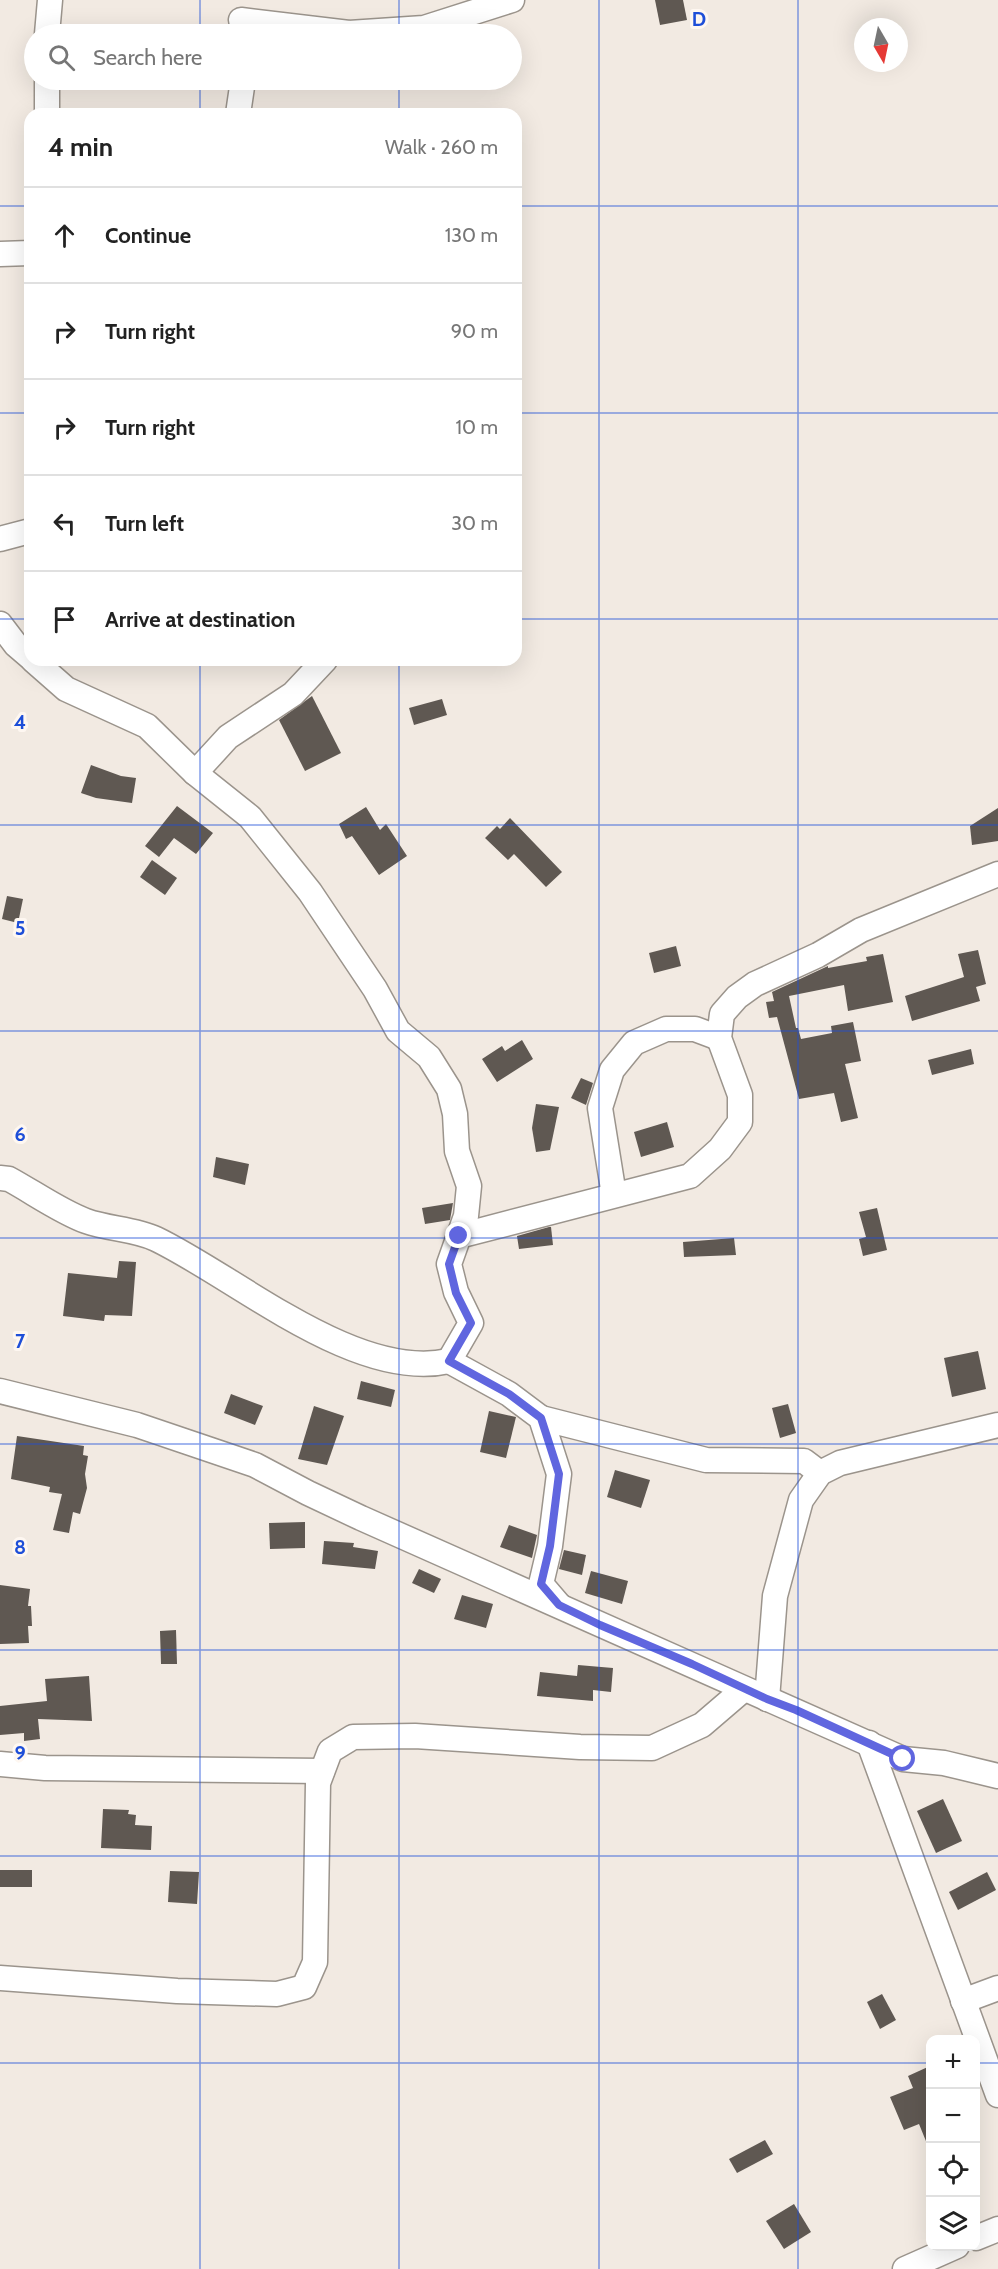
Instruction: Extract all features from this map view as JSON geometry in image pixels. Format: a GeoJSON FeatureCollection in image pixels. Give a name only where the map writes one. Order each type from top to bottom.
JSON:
{"type":"FeatureCollection","features":[{"type":"Feature","properties":{"kind":"street"},"geometry":{"type":"LineString","coordinates":[[48,24],[50,0]]}},
{"type":"Feature","properties":{"kind":"street"},"geometry":{"type":"LineString","coordinates":[[437,24],[512,0]]}},
{"type":"Feature","properties":{"kind":"street"},"geometry":{"type":"LineString","coordinates":[[241,18],[284,24]]}},
{"type":"Feature","properties":{"kind":"street"},"geometry":{"type":"LineString","coordinates":[[47,90],[47,108]]}},
{"type":"Feature","properties":{"kind":"street"},"geometry":{"type":"LineString","coordinates":[[239,108],[242,90]]}},
{"type":"Feature","properties":{"kind":"street"},"geometry":{"type":"LineString","coordinates":[[0,254],[24,253]]}},
{"type":"Feature","properties":{"kind":"street"},"geometry":{"type":"LineString","coordinates":[[0,539],[24,533]]}},
{"type":"Feature","properties":{"kind":"street"},"geometry":{"type":"LineString","coordinates":[[0,624],[24,652]]}},
{"type":"Feature","properties":{"kind":"street"},"geometry":{"type":"LineString","coordinates":[[40,666],[66,689],[147,726],[195,773],[250,817],[316,902],[375,989],[398,1031],[429,1057],[449,1089],[455,1114],[457,1152],[469,1186],[466,1216],[449,1264],[456,1293],[471,1323],[449,1361]]}},
{"type":"Feature","properties":{"kind":"street"},"geometry":{"type":"LineString","coordinates":[[195,773],[228,737],[293,694],[319,666]]}},
{"type":"Feature","properties":{"kind":"street"},"geometry":{"type":"LineString","coordinates":[[459,1236],[690,1176],[720,1149],[740,1122],[740,1095],[719,1038],[722,1014],[737,997],[755,984],[818,955],[861,930],[998,874]]}},
{"type":"Feature","properties":{"kind":"street"},"geometry":{"type":"LineString","coordinates":[[614,1195],[600,1108],[612,1070],[633,1043],[666,1029],[695,1029],[719,1038]]}},
{"type":"Feature","properties":{"kind":"street"},"geometry":{"type":"LineString","coordinates":[[0,1178],[9,1179],[85,1220],[155,1238],[297,1322],[354,1349],[402,1363],[430,1366],[449,1361],[509,1394],[541,1418],[706,1460],[804,1461],[819,1473]]}},
{"type":"Feature","properties":{"kind":"street"},"geometry":{"type":"LineString","coordinates":[[0,1391],[137,1425],[255,1465],[308,1493],[903,1759],[944,1763],[998,1776]]}},
{"type":"Feature","properties":{"kind":"street"},"geometry":{"type":"LineString","coordinates":[[541,1418],[559,1474],[550,1546],[541,1584],[559,1605]]}},
{"type":"Feature","properties":{"kind":"street"},"geometry":{"type":"LineString","coordinates":[[767,1699],[775,1596],[801,1500],[819,1473],[840,1462],[998,1425]]}},
{"type":"Feature","properties":{"kind":"street"},"geometry":{"type":"LineString","coordinates":[[0,1978],[177,1991],[266,1994],[277,1994],[304,1987],[315,1962],[318,1783],[330,1751],[353,1737],[415,1736],[580,1747],[652,1748],[702,1725],[744,1689]]}},
{"type":"Feature","properties":{"kind":"street"},"geometry":{"type":"LineString","coordinates":[[869,1743],[998,2095]]}},
{"type":"Feature","properties":{"kind":"street"},"geometry":{"type":"LineString","coordinates":[[0,1764],[45,1768],[322,1771]]}},
{"type":"Feature","properties":{"kind":"street"},"geometry":{"type":"LineString","coordinates":[[963,2001],[998,1988]]}},
{"type":"Feature","properties":{"kind":"street"},"geometry":{"type":"LineString","coordinates":[[980,2236],[998,2229]]}},
{"type":"Feature","properties":{"kind":"street"},"geometry":{"type":"LineString","coordinates":[[905,2269],[948,2251]]}},
{"type":"Feature","properties":{"kind":"building"},"geometry":{"type":"Polygon","coordinates":[[[655,0],[683,0],[687,20],[660,25],[655,0]]]}},
{"type":"Feature","properties":{"kind":"building"},"geometry":{"type":"Polygon","coordinates":[[[312,696],[341,753],[305,771],[279,720],[312,696]]]}},
{"type":"Feature","properties":{"kind":"building"},"geometry":{"type":"Polygon","coordinates":[[[442,699],[447,715],[414,725],[409,708],[442,699]]]}},
{"type":"Feature","properties":{"kind":"building"},"geometry":{"type":"Polygon","coordinates":[[[91,765],[121,776],[136,778],[132,803],[96,798],[81,793],[91,765]]]}},
{"type":"Feature","properties":{"kind":"building"},"geometry":{"type":"Polygon","coordinates":[[[177,806],[213,833],[196,854],[174,838],[159,857],[145,846],[177,806]]]}},
{"type":"Feature","properties":{"kind":"building"},"geometry":{"type":"Polygon","coordinates":[[[366,807],[380,830],[386,824],[407,856],[379,875],[352,836],[346,839],[339,824],[366,807]]]}},
{"type":"Feature","properties":{"kind":"building"},"geometry":{"type":"Polygon","coordinates":[[[998,808],[998,841],[972,845],[970,826],[998,808]]]}},
{"type":"Feature","properties":{"kind":"building"},"geometry":{"type":"Polygon","coordinates":[[[510,818],[562,872],[546,887],[514,854],[508,860],[485,838],[497,826],[500,829],[510,818]]]}},
{"type":"Feature","properties":{"kind":"building"},"geometry":{"type":"Polygon","coordinates":[[[152,860],[177,878],[165,895],[140,877],[152,860]]]}},
{"type":"Feature","properties":{"kind":"building"},"geometry":{"type":"Polygon","coordinates":[[[7,896],[23,899],[18,923],[2,919],[7,896]]]}},
{"type":"Feature","properties":{"kind":"building"},"geometry":{"type":"Polygon","coordinates":[[[676,946],[681,966],[654,973],[649,953],[676,946]]]}},
{"type":"Feature","properties":{"kind":"building"},"geometry":{"type":"Polygon","coordinates":[[[978,950],[986,984],[976,987],[980,1001],[912,1021],[905,996],[964,977],[958,954],[978,950]]]}},
{"type":"Feature","properties":{"kind":"building"},"geometry":{"type":"Polygon","coordinates":[[[883,954],[893,1002],[848,1011],[844,985],[789,996],[796,1028],[798,1028],[801,1039],[832,1033],[831,1026],[853,1022],[861,1061],[845,1064],[858,1118],[841,1122],[834,1093],[799,1099],[777,1017],[769,1018],[766,1002],[774,1001],[772,992],[828,966],[828,968],[867,961],[866,957],[883,954]]]}},
{"type":"Feature","properties":{"kind":"building"},"geometry":{"type":"Polygon","coordinates":[[[522,1040],[533,1059],[497,1082],[482,1059],[502,1046],[505,1051],[522,1040]]]}},
{"type":"Feature","properties":{"kind":"building"},"geometry":{"type":"Polygon","coordinates":[[[971,1049],[974,1064],[932,1075],[928,1060],[971,1049]]]}},
{"type":"Feature","properties":{"kind":"building"},"geometry":{"type":"Polygon","coordinates":[[[581,1078],[593,1083],[586,1105],[571,1098],[581,1078]]]}},
{"type":"Feature","properties":{"kind":"building"},"geometry":{"type":"Polygon","coordinates":[[[536,1104],[559,1107],[550,1150],[536,1152],[532,1128],[536,1104]]]}},
{"type":"Feature","properties":{"kind":"building"},"geometry":{"type":"Polygon","coordinates":[[[667,1122],[674,1147],[641,1157],[634,1132],[667,1122]]]}},
{"type":"Feature","properties":{"kind":"building"},"geometry":{"type":"Polygon","coordinates":[[[216,1157],[249,1164],[245,1185],[213,1177],[216,1157]]]}},
{"type":"Feature","properties":{"kind":"building"},"geometry":{"type":"Polygon","coordinates":[[[453,1203],[450,1220],[425,1224],[422,1208],[453,1203]]]}},
{"type":"Feature","properties":{"kind":"building"},"geometry":{"type":"Polygon","coordinates":[[[877,1208],[887,1250],[863,1256],[859,1239],[866,1237],[859,1212],[877,1208]]]}},
{"type":"Feature","properties":{"kind":"building"},"geometry":{"type":"Polygon","coordinates":[[[551,1227],[553,1245],[519,1249],[517,1236],[551,1227]]]}},
{"type":"Feature","properties":{"kind":"building"},"geometry":{"type":"Polygon","coordinates":[[[734,1238],[736,1255],[684,1257],[683,1242],[734,1238]]]}},
{"type":"Feature","properties":{"kind":"building"},"geometry":{"type":"Polygon","coordinates":[[[119,1261],[136,1262],[132,1316],[105,1315],[104,1321],[63,1316],[68,1273],[117,1278],[119,1261]]]}},
{"type":"Feature","properties":{"kind":"building"},"geometry":{"type":"Polygon","coordinates":[[[978,1351],[986,1389],[952,1397],[944,1358],[978,1351]]]}},
{"type":"Feature","properties":{"kind":"building"},"geometry":{"type":"Polygon","coordinates":[[[361,1381],[395,1390],[391,1407],[357,1399],[361,1381]]]}},
{"type":"Feature","properties":{"kind":"building"},"geometry":{"type":"Polygon","coordinates":[[[231,1394],[263,1406],[255,1425],[224,1413],[231,1394]]]}},
{"type":"Feature","properties":{"kind":"building"},"geometry":{"type":"Polygon","coordinates":[[[788,1404],[796,1433],[780,1438],[772,1408],[788,1404]]]}},
{"type":"Feature","properties":{"kind":"building"},"geometry":{"type":"Polygon","coordinates":[[[314,1406],[344,1416],[327,1465],[298,1459],[314,1406]]]}},
{"type":"Feature","properties":{"kind":"building"},"geometry":{"type":"Polygon","coordinates":[[[489,1411],[516,1417],[506,1458],[480,1452],[489,1411]]]}},
{"type":"Feature","properties":{"kind":"building"},"geometry":{"type":"Polygon","coordinates":[[[17,1436],[84,1446],[83,1455],[88,1456],[85,1474],[87,1488],[80,1514],[73,1512],[69,1533],[53,1530],[62,1494],[49,1492],[50,1487],[11,1479],[17,1436]]]}},
{"type":"Feature","properties":{"kind":"building"},"geometry":{"type":"Polygon","coordinates":[[[615,1470],[650,1480],[641,1508],[607,1497],[615,1470]]]}},
{"type":"Feature","properties":{"kind":"building"},"geometry":{"type":"Polygon","coordinates":[[[305,1522],[305,1548],[270,1549],[269,1523],[305,1522]]]}},
{"type":"Feature","properties":{"kind":"building"},"geometry":{"type":"Polygon","coordinates":[[[509,1525],[537,1535],[532,1558],[500,1547],[509,1525]]]}},
{"type":"Feature","properties":{"kind":"building"},"geometry":{"type":"Polygon","coordinates":[[[324,1541],[354,1543],[353,1547],[378,1551],[375,1569],[322,1564],[324,1541]]]}},
{"type":"Feature","properties":{"kind":"building"},"geometry":{"type":"Polygon","coordinates":[[[564,1550],[586,1555],[582,1575],[559,1569],[564,1550]]]}},
{"type":"Feature","properties":{"kind":"building"},"geometry":{"type":"Polygon","coordinates":[[[419,1569],[441,1579],[434,1593],[412,1583],[419,1569]]]}},
{"type":"Feature","properties":{"kind":"building"},"geometry":{"type":"Polygon","coordinates":[[[591,1571],[628,1581],[622,1604],[585,1593],[591,1571]]]}},
{"type":"Feature","properties":{"kind":"building"},"geometry":{"type":"Polygon","coordinates":[[[0,1585],[30,1589],[28,1606],[31,1606],[32,1626],[28,1626],[29,1643],[0,1644],[0,1585]]]}},
{"type":"Feature","properties":{"kind":"building"},"geometry":{"type":"Polygon","coordinates":[[[462,1595],[493,1604],[486,1628],[454,1619],[462,1595]]]}},
{"type":"Feature","properties":{"kind":"building"},"geometry":{"type":"Polygon","coordinates":[[[176,1630],[177,1664],[161,1664],[160,1631],[176,1630]]]}},
{"type":"Feature","properties":{"kind":"building"},"geometry":{"type":"Polygon","coordinates":[[[578,1665],[613,1668],[611,1692],[593,1690],[593,1701],[537,1696],[540,1672],[577,1676],[578,1665]]]}},
{"type":"Feature","properties":{"kind":"building"},"geometry":{"type":"Polygon","coordinates":[[[89,1676],[92,1721],[38,1719],[40,1739],[24,1741],[24,1733],[0,1735],[0,1706],[47,1701],[45,1679],[89,1676]]]}},
{"type":"Feature","properties":{"kind":"building"},"geometry":{"type":"Polygon","coordinates":[[[943,1799],[962,1841],[936,1853],[917,1811],[943,1799]]]}},
{"type":"Feature","properties":{"kind":"building"},"geometry":{"type":"Polygon","coordinates":[[[103,1809],[129,1810],[128,1814],[136,1815],[135,1825],[152,1826],[151,1850],[101,1848],[103,1809]]]}},
{"type":"Feature","properties":{"kind":"building"},"geometry":{"type":"Polygon","coordinates":[[[0,1870],[32,1870],[32,1887],[0,1887],[0,1870]]]}},
{"type":"Feature","properties":{"kind":"building"},"geometry":{"type":"Polygon","coordinates":[[[170,1871],[199,1872],[197,1904],[168,1902],[170,1871]]]}},
{"type":"Feature","properties":{"kind":"building"},"geometry":{"type":"Polygon","coordinates":[[[987,1872],[996,1890],[958,1910],[949,1892],[987,1872]]]}},
{"type":"Feature","properties":{"kind":"building"},"geometry":{"type":"Polygon","coordinates":[[[882,1994],[896,2020],[880,2029],[867,2002],[882,1994]]]}},
{"type":"Feature","properties":{"kind":"building"},"geometry":{"type":"Polygon","coordinates":[[[926,2068],[926,2141],[919,2124],[904,2130],[890,2097],[913,2088],[908,2076],[926,2068]]]}},
{"type":"Feature","properties":{"kind":"building"},"geometry":{"type":"Polygon","coordinates":[[[765,2140],[773,2154],[737,2173],[729,2159],[765,2140]]]}},
{"type":"Feature","properties":{"kind":"building"},"geometry":{"type":"Polygon","coordinates":[[[794,2204],[811,2232],[784,2249],[766,2221],[794,2204]]]}},
{"type":"Feature","properties":{"kind":"route"},"geometry":{"type":"LineString","coordinates":[[459,1236],[449,1264],[456,1293],[471,1323],[449,1361],[509,1394],[541,1418],[559,1474],[550,1546],[541,1584],[559,1605],[600,1625],[903,1759]]}}]}
